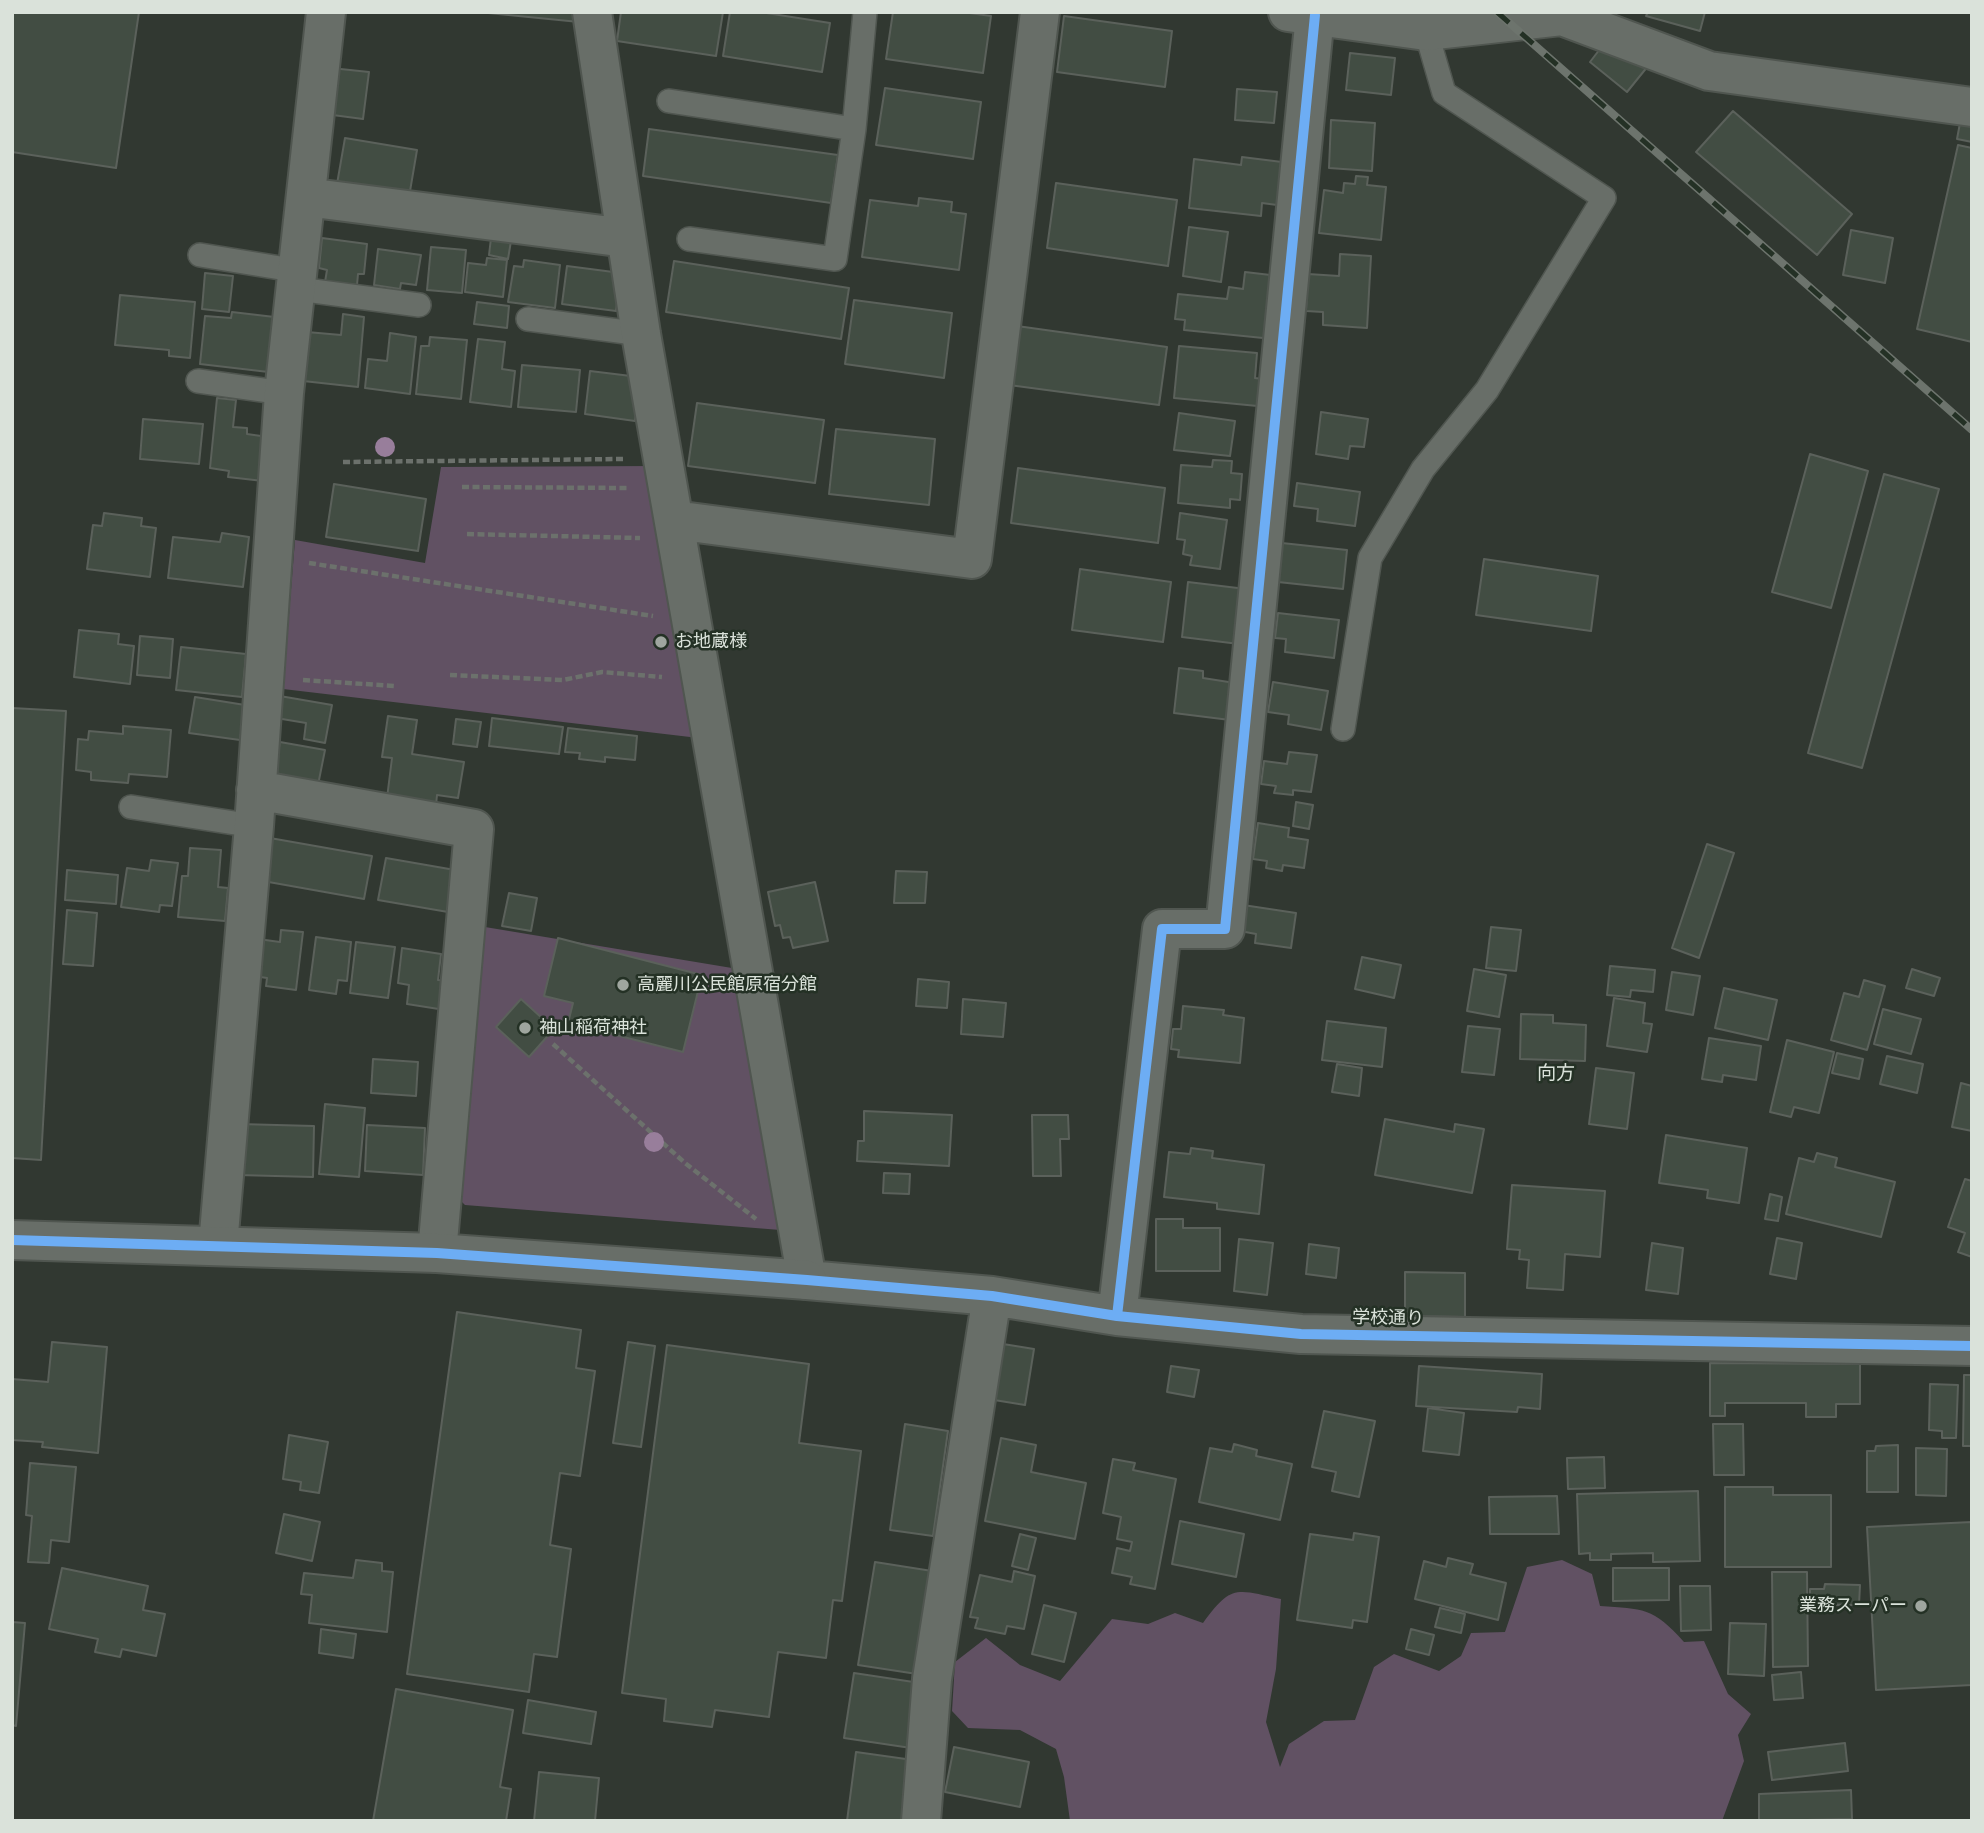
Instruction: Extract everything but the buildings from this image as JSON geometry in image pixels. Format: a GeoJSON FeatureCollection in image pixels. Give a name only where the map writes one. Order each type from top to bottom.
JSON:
{"type":"FeatureCollection","features":[{"type":"Feature","properties":{"kind":"street"},"geometry":{"type":"LineString","coordinates":[[218,1245],[255,808],[284,393],[326,12]]}},
{"type":"Feature","properties":{"kind":"street"},"geometry":{"type":"LineString","coordinates":[[592,12],[641,334],[663,459],[661,529],[692,622],[807,1280]]}},
{"type":"Feature","properties":{"kind":"street"},"geometry":{"type":"LineString","coordinates":[[661,529],[972,559],[1040,12]]}},
{"type":"Feature","properties":{"kind":"street"},"geometry":{"type":"LineString","coordinates":[[1118,1316],[1162,929],[1225,929],[1301,14],[1426,31],[1562,16],[1709,71],[1972,107]]}},
{"type":"Feature","properties":{"kind":"street"},"geometry":{"type":"LineString","coordinates":[[306,197],[626,238]]}},
{"type":"Feature","properties":{"kind":"street"},"geometry":{"type":"LineString","coordinates":[[255,808],[474,829],[437,1253]]}},
{"type":"Feature","properties":{"kind":"street","name":"学校通り"},"geometry":{"type":"LineString","coordinates":[[12,1240],[437,1253],[992,1296],[1118,1316],[1301,1334],[1972,1346]]}},
{"type":"Feature","properties":{"kind":"street"},"geometry":{"type":"LineString","coordinates":[[921,1821],[932,1679],[992,1296]]}},
{"type":"Feature","properties":{"kind":"lane"},"geometry":{"type":"LineString","coordinates":[[689,239],[835,260],[854,129],[865,12]]}},
{"type":"Feature","properties":{"kind":"lane"},"geometry":{"type":"LineString","coordinates":[[1343,729],[1370,558],[1423,469],[1487,390],[1604,198],[1444,93],[1426,31]]}},
{"type":"Feature","properties":{"kind":"lane"},"geometry":{"type":"LineString","coordinates":[[668,101],[854,129]]}},
{"type":"Feature","properties":{"kind":"lane"},"geometry":{"type":"LineString","coordinates":[[200,255],[298,280],[419,305]]}},
{"type":"Feature","properties":{"kind":"lane"},"geometry":{"type":"LineString","coordinates":[[528,319],[641,334]]}},
{"type":"Feature","properties":{"kind":"lane"},"geometry":{"type":"LineString","coordinates":[[198,381],[284,393]]}},
{"type":"Feature","properties":{"kind":"lane"},"geometry":{"type":"LineString","coordinates":[[131,807],[255,808]]}},
{"type":"Feature","properties":{"kind":"path"},"geometry":{"type":"LineString","coordinates":[[343,462],[663,459]]}},
{"type":"Feature","properties":{"kind":"path"},"geometry":{"type":"LineString","coordinates":[[462,487],[638,488]]}},
{"type":"Feature","properties":{"kind":"path"},"geometry":{"type":"LineString","coordinates":[[467,534],[661,529]]}},
{"type":"Feature","properties":{"kind":"path"},"geometry":{"type":"LineString","coordinates":[[304,576],[305,563],[692,622]]}},
{"type":"Feature","properties":{"kind":"path"},"geometry":{"type":"LineString","coordinates":[[450,675],[563,680],[601,672],[671,678]]}},
{"type":"Feature","properties":{"kind":"path"},"geometry":{"type":"LineString","coordinates":[[296,679],[395,686]]}},
{"type":"Feature","properties":{"kind":"path"},"geometry":{"type":"LineString","coordinates":[[553,1044],[765,1230]]}},
{"type":"Feature","properties":{"kind":"shaded area"},"geometry":{"type":"Polygon","coordinates":[[[657,466],[707,739],[283,689],[295,540],[425,563],[441,467],[657,466]]]}},
{"type":"Feature","properties":{"kind":"shaded area"},"geometry":{"type":"Polygon","coordinates":[[[479,926],[738,969],[793,1231],[465,1205],[454,1194],[479,926]]]}},
{"type":"Feature","properties":{"kind":"shaded area"},"geometry":{"type":"Polygon","coordinates":[[[1562,1560],[1592,1574],[1600,1606],[1646,1612],[1664,1622],[1684,1642],[1704,1641],[1728,1694],[1751,1714],[1738,1735],[1744,1761],[1722,1821],[1070,1821],[1064,1777],[1056,1749],[1020,1730],[968,1728],[952,1711],[955,1662],[986,1638],[1020,1665],[1060,1681],[1112,1619],[1148,1624],[1175,1613],[1203,1623],[1228,1596],[1244,1592],[1254,1593],[1281,1599],[1276,1669],[1266,1722],[1280,1767],[1289,1744],[1324,1721],[1355,1720],[1374,1667],[1394,1654],[1439,1671],[1461,1656],[1471,1633],[1505,1632],[1527,1567],[1562,1560]]]}},
{"type":"Feature","properties":{"kind":"railway"},"geometry":{"type":"LineString","coordinates":[[1497,12],[1972,430]]}},
{"type":"Feature","properties":{"kind":"cycle path"},"geometry":{"type":"LineString","coordinates":[[1117,1316],[1162,929],[1225,929],[1315,15]]}},
{"type":"Feature","properties":{"kind":"cycle path"},"geometry":{"type":"LineString","coordinates":[[12,1240],[437,1253],[992,1296],[1117,1316],[1301,1334],[1972,1346]]}},
{"type":"Feature","properties":{"kind":"place","name":"お地蔵様"},"geometry":{"type":"Point","coordinates":[661,642]}},
{"type":"Feature","properties":{"kind":"place","name":"高麗川公民館原宿分館"},"geometry":{"type":"Point","coordinates":[623,985]}},
{"type":"Feature","properties":{"kind":"place","name":"袖山稲荷神社"},"geometry":{"type":"Point","coordinates":[525,1028]}},
{"type":"Feature","properties":{"kind":"place","name":"業務スーパー"},"geometry":{"type":"Point","coordinates":[1921,1606]}},
{"type":"Feature","properties":{"kind":"district","name":"向方"},"geometry":{"type":"Point","coordinates":[1556,1073]}}]}
